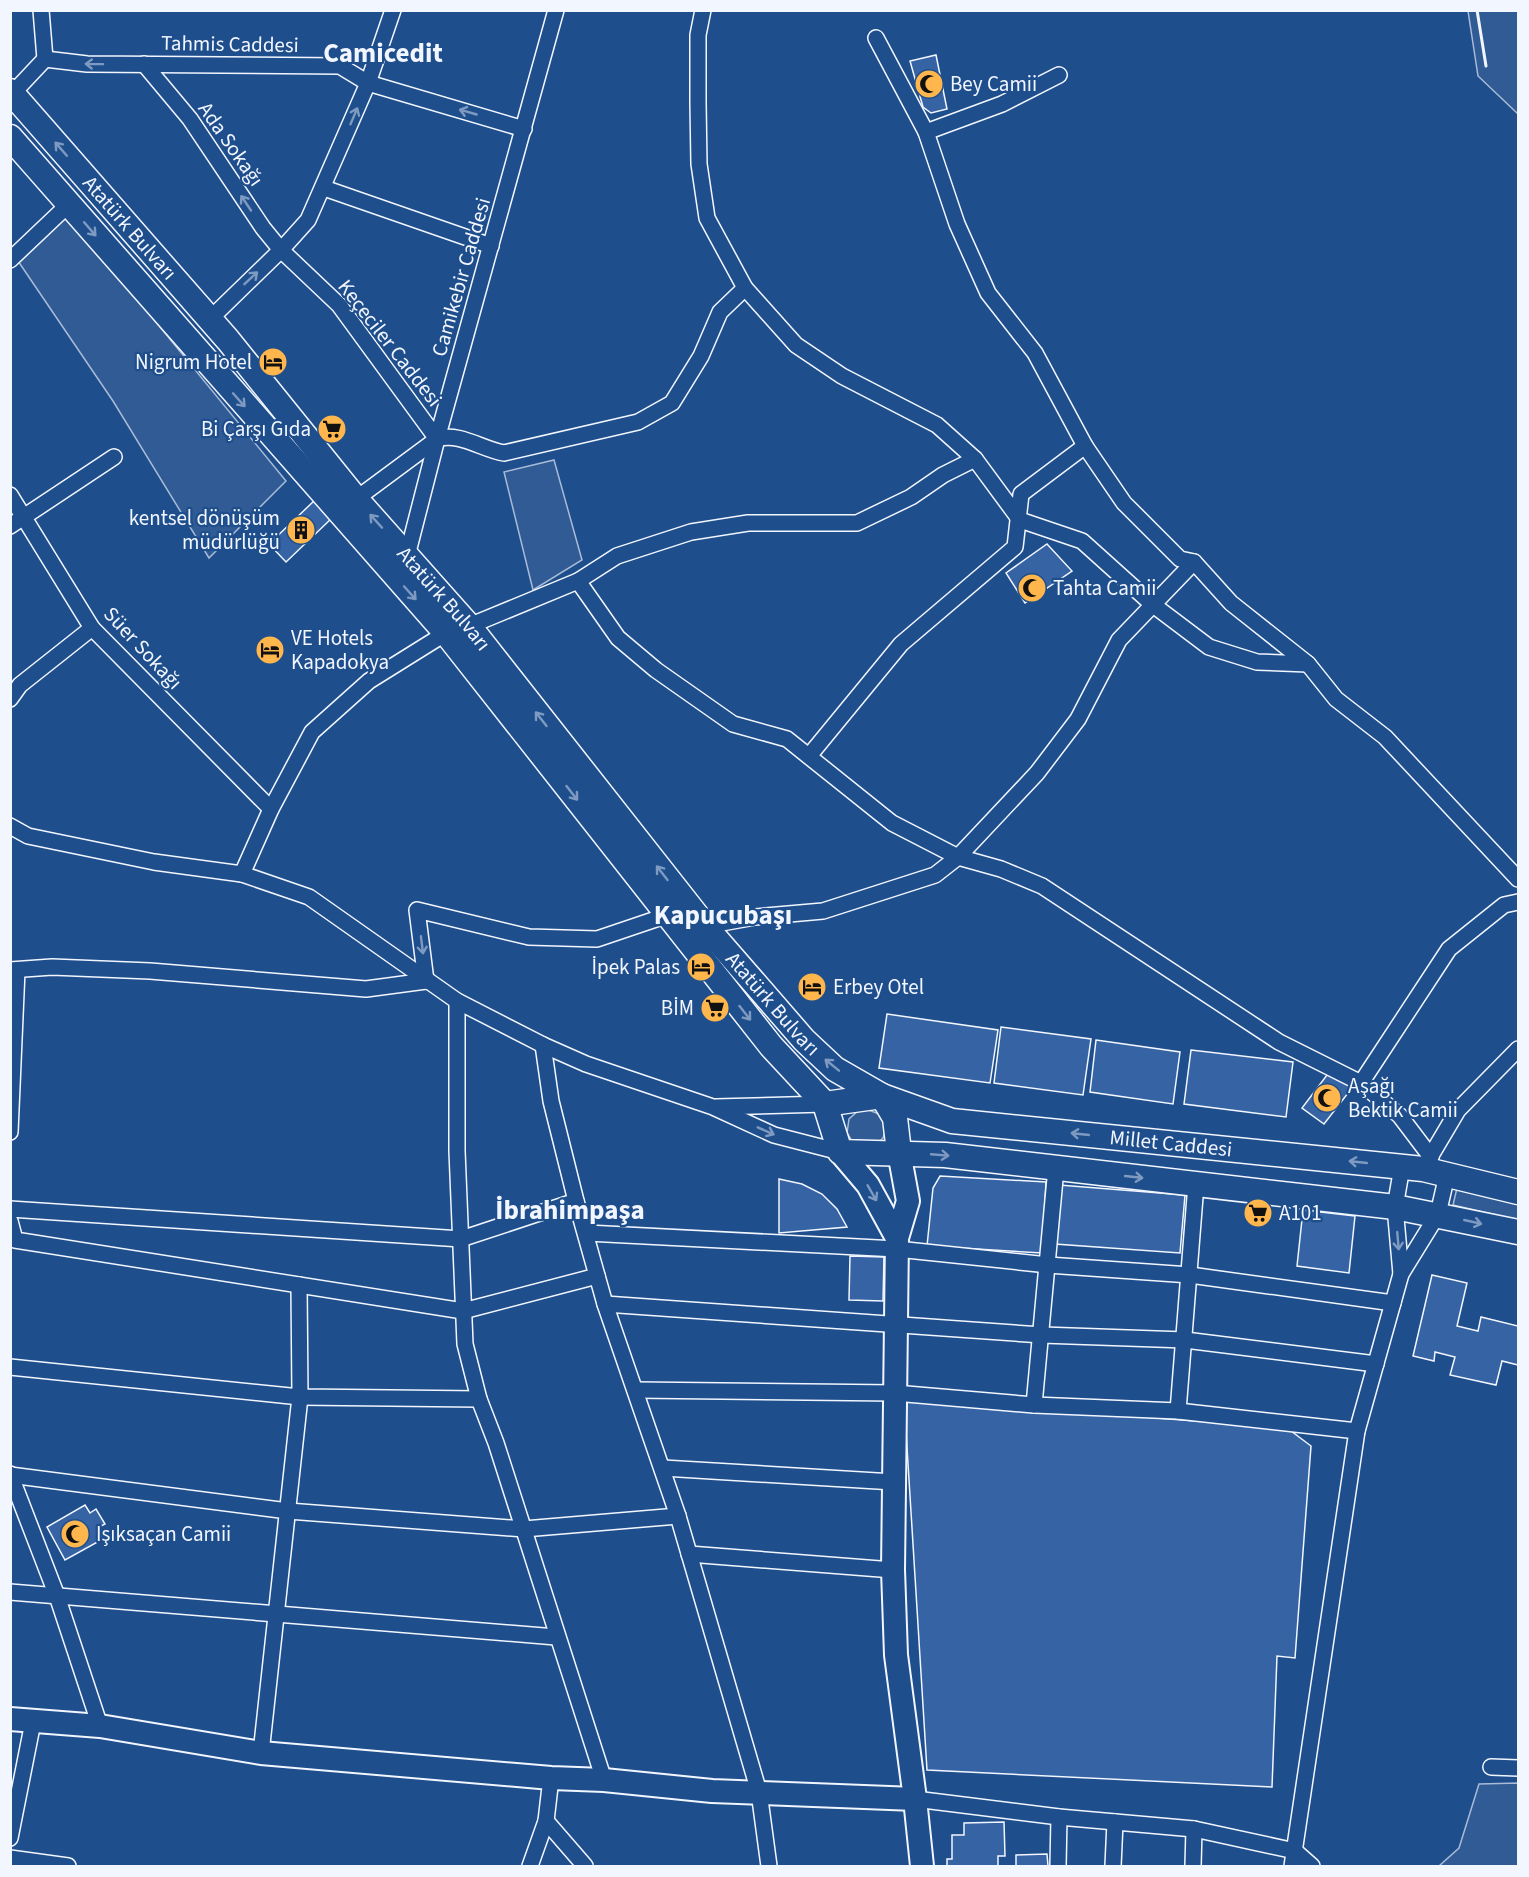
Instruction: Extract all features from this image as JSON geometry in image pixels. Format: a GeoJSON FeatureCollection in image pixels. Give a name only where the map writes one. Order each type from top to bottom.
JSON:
{"type":"FeatureCollection","features":[{"type":"Feature","properties":{"kind":"main road","name":"Atatürk Bulvarı"},"geometry":{"type":"LineString","coordinates":[[12,92],[210,319],[356,499],[469,626],[705,926],[804,1040],[835,1069],[882,1096]]}},
{"type":"Feature","properties":{"kind":"main road","name":"Atatürk Bulvarı"},"geometry":{"type":"LineString","coordinates":[[10,137],[186,340],[446,633],[771,1046],[825,1104]]}},
{"type":"Feature","properties":{"kind":"main road"},"geometry":{"type":"LineString","coordinates":[[186,340],[210,319]]}},
{"type":"Feature","properties":{"kind":"main road"},"geometry":{"type":"LineString","coordinates":[[882,1096],[895,1118],[899,1152]]}},
{"type":"Feature","properties":{"kind":"main road","name":"Millet Caddesi"},"geometry":{"type":"LineString","coordinates":[[825,1104],[882,1096],[952,1121],[1426,1167],[1518,1192]]}},
{"type":"Feature","properties":{"kind":"main road"},"geometry":{"type":"LineString","coordinates":[[825,1104],[840,1152]]}},
{"type":"Feature","properties":{"kind":"main road","name":"Millet Caddesi"},"geometry":{"type":"LineString","coordinates":[[840,1152],[899,1152],[1395,1207],[1518,1232]]}},
{"type":"Feature","properties":{"kind":"street"},"geometry":{"type":"LineString","coordinates":[[12,92],[45,59],[40,10]]}},
{"type":"Feature","properties":{"kind":"street"},"geometry":{"type":"LineString","coordinates":[[210,319],[281,250],[308,219],[324,188],[368,83],[393,10]]}},
{"type":"Feature","properties":{"kind":"street","name":"Camikebir Caddesi"},"geometry":{"type":"LineString","coordinates":[[407,556],[437,439],[556,10]]}},
{"type":"Feature","properties":{"kind":"street"},"geometry":{"type":"LineString","coordinates":[[703,10],[698,35],[698,113],[699,164],[707,218],[746,288],[796,345],[842,376],[937,425],[975,459],[1020,520],[1082,540],[1152,604],[1209,647],[1257,662],[1308,664]]}},
{"type":"Feature","properties":{"kind":"street"},"geometry":{"type":"LineString","coordinates":[[876,38],[926,132],[957,224],[988,293],[1035,353],[1085,446],[1124,502],[1180,559],[1194,562],[1231,603],[1308,664],[1336,699],[1385,737],[1518,879]]}},
{"type":"Feature","properties":{"kind":"street","name":"Tahmis Caddesi"},"geometry":{"type":"LineString","coordinates":[[45,59],[87,64],[340,66],[368,83],[524,129]]}},
{"type":"Feature","properties":{"kind":"street","name":"Ada Sokağı"},"geometry":{"type":"LineString","coordinates":[[144,64],[190,119],[263,228],[281,250]]}},
{"type":"Feature","properties":{"kind":"street"},"geometry":{"type":"LineString","coordinates":[[926,132],[1002,104],[1059,75]]}},
{"type":"Feature","properties":{"kind":"street"},"geometry":{"type":"LineString","coordinates":[[324,188],[491,246]]}},
{"type":"Feature","properties":{"kind":"street"},"geometry":{"type":"LineString","coordinates":[[10,260],[69,204]]}},
{"type":"Feature","properties":{"kind":"street","name":"Keçeciler Caddesi"},"geometry":{"type":"LineString","coordinates":[[281,250],[339,305],[437,439]]}},
{"type":"Feature","properties":{"kind":"street"},"geometry":{"type":"LineString","coordinates":[[356,499],[437,439],[449,435],[487,450],[504,453],[638,422],[672,403],[701,356],[720,312],[746,288]]}},
{"type":"Feature","properties":{"kind":"street"},"geometry":{"type":"LineString","coordinates":[[809,756],[901,644],[1015,547],[1020,520],[1021,494],[1085,446]]}},
{"type":"Feature","properties":{"kind":"street"},"geometry":{"type":"LineString","coordinates":[[10,526],[114,457]]}},
{"type":"Feature","properties":{"kind":"street"},"geometry":{"type":"LineString","coordinates":[[469,626],[578,581],[617,556],[691,532],[748,523],[857,523],[911,497],[943,475],[975,459]]}},
{"type":"Feature","properties":{"kind":"street","name":"Süer Sokağı"},"geometry":{"type":"LineString","coordinates":[[10,495],[92,628],[271,809]]}},
{"type":"Feature","properties":{"kind":"street"},"geometry":{"type":"LineString","coordinates":[[705,926],[755,917],[823,911],[935,875],[957,857],[1037,773],[1077,719],[1119,640],[1194,562]]}},
{"type":"Feature","properties":{"kind":"street"},"geometry":{"type":"LineString","coordinates":[[578,581],[618,638],[656,670],[733,724],[787,740],[892,823],[957,857],[1001,868],[1042,886],[1279,1042],[1361,1083],[1400,1116],[1426,1167],[1438,1214],[1401,1274],[1357,1431],[1294,1859]]}},
{"type":"Feature","properties":{"kind":"street"},"geometry":{"type":"LineString","coordinates":[[10,699],[20,685],[92,628]]}},
{"type":"Feature","properties":{"kind":"street"},"geometry":{"type":"LineString","coordinates":[[242,874],[271,809],[312,732],[369,681],[446,633]]}},
{"type":"Feature","properties":{"kind":"street"},"geometry":{"type":"LineString","coordinates":[[10,826],[28,836],[154,862],[242,874],[309,897],[457,1001],[543,1045],[586,1064],[713,1107],[774,1135],[840,1152],[868,1185],[897,1244]]}},
{"type":"Feature","properties":{"kind":"street"},"geometry":{"type":"LineString","coordinates":[[10,841],[28,836]]}},
{"type":"Feature","properties":{"kind":"street"},"geometry":{"type":"LineString","coordinates":[[1361,1083],[1449,949],[1504,905],[1518,902]]}},
{"type":"Feature","properties":{"kind":"street"},"geometry":{"type":"LineString","coordinates":[[426,981],[417,910],[529,937],[597,939],[668,915]]}},
{"type":"Feature","properties":{"kind":"street"},"geometry":{"type":"LineString","coordinates":[[10,1132],[14,970],[52,967],[150,971],[366,989],[426,981]]}},
{"type":"Feature","properties":{"kind":"street"},"geometry":{"type":"LineString","coordinates":[[457,1001],[465,1344],[479,1399],[524,1529],[556,1636],[604,1780]]}},
{"type":"Feature","properties":{"kind":"street"},"geometry":{"type":"LineString","coordinates":[[543,1045],[550,1101],[587,1233],[604,1304],[663,1468],[759,1792],[769,1866]]}},
{"type":"Feature","properties":{"kind":"street"},"geometry":{"type":"LineString","coordinates":[[1401,1274],[1395,1207],[1426,1167],[1458,1110],[1518,1049]]}},
{"type":"Feature","properties":{"kind":"street"},"geometry":{"type":"LineString","coordinates":[[713,1107],[825,1104]]}},
{"type":"Feature","properties":{"kind":"street"},"geometry":{"type":"LineString","coordinates":[[899,1152],[908,1201],[897,1244],[893,1570],[896,1655],[915,1799],[921,1866]]}},
{"type":"Feature","properties":{"kind":"street"},"geometry":{"type":"LineString","coordinates":[[1034,1405],[1056,1168]]}},
{"type":"Feature","properties":{"kind":"street"},"geometry":{"type":"LineString","coordinates":[[1178,1411],[1197,1184]]}},
{"type":"Feature","properties":{"kind":"street"},"geometry":{"type":"LineString","coordinates":[[10,1209],[461,1239],[576,1200]]}},
{"type":"Feature","properties":{"kind":"street"},"geometry":{"type":"LineString","coordinates":[[10,1221],[15,1240],[463,1311],[597,1276]]}},
{"type":"Feature","properties":{"kind":"street"},"geometry":{"type":"LineString","coordinates":[[587,1233],[897,1244],[1048,1265],[1190,1275],[1393,1303]]}},
{"type":"Feature","properties":{"kind":"street"},"geometry":{"type":"LineString","coordinates":[[261,1753],[300,1396],[299,1285]]}},
{"type":"Feature","properties":{"kind":"street"},"geometry":{"type":"LineString","coordinates":[[604,1304],[1042,1335],[1185,1340],[1376,1364]]}},
{"type":"Feature","properties":{"kind":"street"},"geometry":{"type":"LineString","coordinates":[[10,1367],[300,1396],[479,1399]]}},
{"type":"Feature","properties":{"kind":"street"},"geometry":{"type":"LineString","coordinates":[[636,1390],[895,1393],[1034,1405],[1178,1411],[1357,1431]]}},
{"type":"Feature","properties":{"kind":"street"},"geometry":{"type":"LineString","coordinates":[[663,1468],[894,1482]]}},
{"type":"Feature","properties":{"kind":"street"},"geometry":{"type":"LineString","coordinates":[[100,1726],[57,1596],[11,1475],[288,1511],[524,1529],[678,1516]]}},
{"type":"Feature","properties":{"kind":"street"},"geometry":{"type":"LineString","coordinates":[[690,1554],[893,1570]]}},
{"type":"Feature","properties":{"kind":"street"},"geometry":{"type":"LineString","coordinates":[[10,1592],[556,1636]]}},
{"type":"Feature","properties":{"kind":"street"},"geometry":{"type":"LineString","coordinates":[[10,1838],[22,1720],[100,1726],[261,1753],[551,1778],[604,1780],[712,1791],[915,1799],[1059,1817],[1194,1829],[1312,1866]]}},
{"type":"Feature","properties":{"kind":"street"},"geometry":{"type":"LineString","coordinates":[[1491,1767],[1518,1768]]}},
{"type":"Feature","properties":{"kind":"street"},"geometry":{"type":"LineString","coordinates":[[530,1866],[546,1821],[551,1778]]}},
{"type":"Feature","properties":{"kind":"street"},"geometry":{"type":"LineString","coordinates":[[1058,1866],[1059,1817]]}},
{"type":"Feature","properties":{"kind":"street"},"geometry":{"type":"LineString","coordinates":[[546,1821],[585,1866]]}},
{"type":"Feature","properties":{"kind":"street"},"geometry":{"type":"LineString","coordinates":[[1113,1866],[1115,1822]]}},
{"type":"Feature","properties":{"kind":"street"},"geometry":{"type":"LineString","coordinates":[[1193,1866],[1194,1829]]}},
{"type":"Feature","properties":{"kind":"street"},"geometry":{"type":"LineString","coordinates":[[10,1858],[68,1866]]}},
{"type":"Feature","properties":{"kind":"shaded area"},"geometry":{"type":"Polygon","coordinates":[[[1468,11],[1518,11],[1518,114],[1478,76],[1468,11]]]}},
{"type":"Feature","properties":{"kind":"shaded area"},"geometry":{"type":"Polygon","coordinates":[[[66,212],[286,481],[209,558],[113,401],[16,258],[66,212]]]}},
{"type":"Feature","properties":{"kind":"shaded area"},"geometry":{"type":"Polygon","coordinates":[[[554,460],[582,560],[533,590],[504,472],[554,460]]]}},
{"type":"Feature","properties":{"kind":"shaded area"},"geometry":{"type":"Polygon","coordinates":[[[866,1109],[879,1114],[883,1119],[885,1132],[883,1138],[878,1143],[854,1144],[847,1133],[849,1119],[859,1110],[866,1109]]]}},
{"type":"Feature","properties":{"kind":"shaded area"},"geometry":{"type":"Polygon","coordinates":[[[1457,1188],[1518,1203],[1518,1220],[1453,1205],[1457,1188]]]}},
{"type":"Feature","properties":{"kind":"shaded area"},"geometry":{"type":"Polygon","coordinates":[[[1518,1783],[1518,1866],[1439,1866],[1459,1848],[1479,1784],[1518,1783]]]}},
{"type":"Feature","properties":{"kind":"building","name":"Bey Camii"},"geometry":{"type":"Polygon","coordinates":[[[936,55],[947,109],[931,113],[923,107],[910,61],[936,55]]]}},
{"type":"Feature","properties":{"kind":"building","name":"kentsel dönüşüm müdürlüğü"},"geometry":{"type":"Polygon","coordinates":[[[316,499],[333,517],[286,562],[269,544],[316,499]]]}},
{"type":"Feature","properties":{"kind":"building","name":"Tahta Camii"},"geometry":{"type":"Polygon","coordinates":[[[1047,544],[1072,571],[1025,603],[1006,573],[1047,544]]]}},
{"type":"Feature","properties":{"kind":"building"},"geometry":{"type":"Polygon","coordinates":[[[887,1014],[998,1030],[990,1083],[879,1068],[887,1014]]]}},
{"type":"Feature","properties":{"kind":"building"},"geometry":{"type":"Polygon","coordinates":[[[1001,1027],[1091,1039],[1083,1095],[994,1083],[1001,1027]]]}},
{"type":"Feature","properties":{"kind":"building"},"geometry":{"type":"Polygon","coordinates":[[[1096,1040],[1180,1052],[1173,1104],[1090,1092],[1096,1040]]]}},
{"type":"Feature","properties":{"kind":"building"},"geometry":{"type":"Polygon","coordinates":[[[1191,1050],[1293,1062],[1286,1117],[1184,1104],[1191,1050]]]}},
{"type":"Feature","properties":{"kind":"building","name":"Aşağı Bektik Camii"},"geometry":{"type":"Polygon","coordinates":[[[1330,1071],[1352,1088],[1324,1124],[1302,1108],[1330,1071]]]}},
{"type":"Feature","properties":{"kind":"building"},"geometry":{"type":"Polygon","coordinates":[[[940,1176],[1046,1182],[1042,1253],[927,1246],[933,1188],[940,1176]]]}},
{"type":"Feature","properties":{"kind":"building"},"geometry":{"type":"Polygon","coordinates":[[[779,1179],[802,1184],[822,1194],[837,1209],[847,1227],[779,1233],[779,1179]]]}},
{"type":"Feature","properties":{"kind":"building"},"geometry":{"type":"Polygon","coordinates":[[[1059,1185],[1185,1195],[1180,1253],[1055,1244],[1059,1185]]]}},
{"type":"Feature","properties":{"kind":"building"},"geometry":{"type":"Polygon","coordinates":[[[1303,1210],[1355,1216],[1349,1273],[1297,1266],[1303,1210]]]}},
{"type":"Feature","properties":{"kind":"building"},"geometry":{"type":"Polygon","coordinates":[[[850,1256],[884,1257],[883,1301],[849,1300],[850,1256]]]}},
{"type":"Feature","properties":{"kind":"building"},"geometry":{"type":"Polygon","coordinates":[[[1432,1275],[1467,1283],[1457,1326],[1478,1331],[1481,1317],[1518,1326],[1518,1365],[1502,1361],[1496,1385],[1450,1375],[1455,1357],[1435,1352],[1434,1361],[1413,1356],[1432,1275]]]}},
{"type":"Feature","properties":{"kind":"building"},"geometry":{"type":"Polygon","coordinates":[[[904,1399],[1287,1428],[1311,1446],[1295,1658],[1277,1656],[1272,1787],[927,1770],[904,1399]]]}},
{"type":"Feature","properties":{"kind":"building","name":"Işıksaçan Camii"},"geometry":{"type":"Polygon","coordinates":[[[85,1505],[90,1513],[96,1509],[105,1524],[97,1528],[103,1539],[65,1560],[47,1527],[85,1505]]]}},
{"type":"Feature","properties":{"kind":"building"},"geometry":{"type":"Polygon","coordinates":[[[1004,1822],[1005,1856],[998,1856],[998,1866],[947,1866],[947,1859],[952,1859],[952,1835],[964,1835],[964,1823],[1004,1822]]]}},
{"type":"Feature","properties":{"kind":"building"},"geometry":{"type":"Polygon","coordinates":[[[1047,1854],[1048,1866],[1016,1866],[1016,1855],[1047,1854]]]}},
{"type":"Feature","properties":{"kind":"wall"},"geometry":{"type":"LineString","coordinates":[[1477,10],[1486,66]]}},
{"type":"Feature","properties":{"kind":"place","name":"Bey Camii"},"geometry":{"type":"Point","coordinates":[929,84]}},
{"type":"Feature","properties":{"kind":"place","name":"Nigrum Hotel"},"geometry":{"type":"Point","coordinates":[273,362]}},
{"type":"Feature","properties":{"kind":"place","name":"Bi Çarşı Gıda"},"geometry":{"type":"Point","coordinates":[332,429]}},
{"type":"Feature","properties":{"kind":"place","name":"kentsel dönüşüm müdürlüğü"},"geometry":{"type":"Point","coordinates":[301,530]}},
{"type":"Feature","properties":{"kind":"place","name":"Tahta Camii"},"geometry":{"type":"Point","coordinates":[1032,588]}},
{"type":"Feature","properties":{"kind":"place","name":"VE Hotels Kapadokya"},"geometry":{"type":"Point","coordinates":[270,650]}},
{"type":"Feature","properties":{"kind":"place","name":"İpek Palas"},"geometry":{"type":"Point","coordinates":[701,967]}},
{"type":"Feature","properties":{"kind":"place","name":"Erbey Otel"},"geometry":{"type":"Point","coordinates":[812,987]}},
{"type":"Feature","properties":{"kind":"place","name":"BİM"},"geometry":{"type":"Point","coordinates":[715,1008]}},
{"type":"Feature","properties":{"kind":"place","name":"Aşağı Bektik Camii"},"geometry":{"type":"Point","coordinates":[1327,1098]}},
{"type":"Feature","properties":{"kind":"place","name":"A101"},"geometry":{"type":"Point","coordinates":[1258,1213]}},
{"type":"Feature","properties":{"kind":"place","name":"Işıksaçan Camii"},"geometry":{"type":"Point","coordinates":[75,1534]}},
{"type":"Feature","properties":{"kind":"district","name":"Camicedit"},"geometry":{"type":"Point","coordinates":[383,53]}},
{"type":"Feature","properties":{"kind":"district","name":"Kapucubaşı"},"geometry":{"type":"Point","coordinates":[723,915]}},
{"type":"Feature","properties":{"kind":"district","name":"İbrahimpaşa"},"geometry":{"type":"Point","coordinates":[570,1210]}}]}
